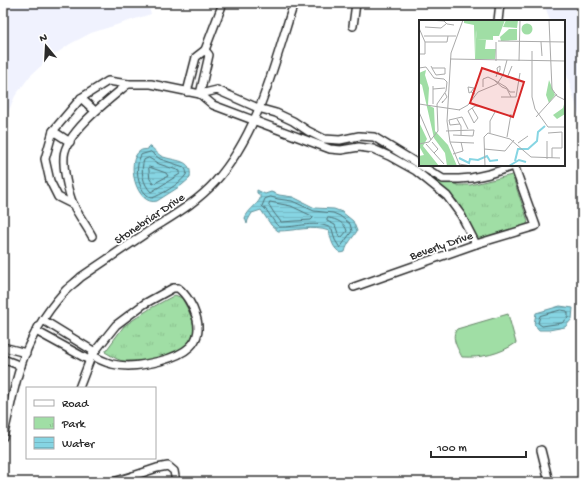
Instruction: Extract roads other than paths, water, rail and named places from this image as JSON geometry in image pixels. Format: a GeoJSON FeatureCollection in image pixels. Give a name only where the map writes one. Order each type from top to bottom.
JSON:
{"type":"FeatureCollection","features":[{"type":"Feature","properties":{"kind":"street"},"geometry":{"type":"LineString","coordinates":[[187,92],[196,57],[205,50],[222,3]]}},
{"type":"Feature","properties":{"kind":"street","name":"Stonebriar Drive"},"geometry":{"type":"LineString","coordinates":[[3,437],[21,366],[26,354],[36,331],[66,290],[81,277],[189,206],[214,183],[234,158],[246,138],[253,121],[294,3]]}},
{"type":"Feature","properties":{"kind":"street"},"geometry":{"type":"LineString","coordinates":[[352,26],[356,3]]}},
{"type":"Feature","properties":{"kind":"street"},"geometry":{"type":"LineString","coordinates":[[498,20],[500,3]]}},
{"type":"Feature","properties":{"kind":"street"},"geometry":{"type":"LineString","coordinates":[[200,94],[209,55],[205,50]]}},
{"type":"Feature","properties":{"kind":"street"},"geometry":{"type":"LineString","coordinates":[[74,205],[58,197],[50,180],[45,159],[53,131],[81,98],[108,81],[128,84],[151,84],[200,94],[217,90],[258,108],[287,118],[324,139],[340,140],[359,136],[374,137],[419,164]]}},
{"type":"Feature","properties":{"kind":"street"},"geometry":{"type":"LineString","coordinates":[[92,236],[74,205],[66,178],[64,155],[72,137],[95,111],[128,84]]}},
{"type":"Feature","properties":{"kind":"street"},"geometry":{"type":"LineString","coordinates":[[200,94],[213,105],[330,149],[341,150],[359,147],[373,149],[389,156],[416,172],[447,196],[461,215],[476,244]]}},
{"type":"Feature","properties":{"kind":"street"},"geometry":{"type":"LineString","coordinates":[[81,98],[95,111]]}},
{"type":"Feature","properties":{"kind":"street"},"geometry":{"type":"LineString","coordinates":[[53,131],[70,142]]}},
{"type":"Feature","properties":{"kind":"street"},"geometry":{"type":"LineString","coordinates":[[422,166],[443,179],[471,178],[514,166]]}},
{"type":"Feature","properties":{"kind":"street","name":"Beverly Drive"},"geometry":{"type":"LineString","coordinates":[[354,287],[476,244],[536,226],[514,166]]}},
{"type":"Feature","properties":{"kind":"street"},"geometry":{"type":"LineString","coordinates":[[36,331],[92,356],[102,361],[111,364],[134,366],[173,357],[188,350],[194,343],[198,334],[199,325],[194,310],[181,290],[178,288],[173,288],[144,304],[122,320],[109,332],[92,356],[79,387]]}},
{"type":"Feature","properties":{"kind":"street"},"geometry":{"type":"LineString","coordinates":[[43,320],[92,356]]}},
{"type":"Feature","properties":{"kind":"street"},"geometry":{"type":"LineString","coordinates":[[3,347],[26,354]]}},
{"type":"Feature","properties":{"kind":"street"},"geometry":{"type":"LineString","coordinates":[[3,359],[21,366]]}},
{"type":"Feature","properties":{"kind":"street"},"geometry":{"type":"LineString","coordinates":[[541,450],[549,482]]}},
{"type":"Feature","properties":{"kind":"street"},"geometry":{"type":"LineString","coordinates":[[113,482],[135,479],[157,468],[168,466],[174,471],[176,482]]}},
{"type":"Feature","properties":{"kind":"water"},"geometry":{"type":"Polygon","coordinates":[[[149,146],[161,156],[186,164],[189,167],[190,172],[190,178],[157,201],[150,201],[143,197],[138,190],[133,172],[133,163],[136,156],[141,150],[148,149],[149,146]]]}},
{"type":"Feature","properties":{"kind":"water"},"geometry":{"type":"Polygon","coordinates":[[[257,190],[265,194],[271,192],[293,197],[315,208],[334,209],[342,212],[353,221],[357,231],[345,252],[341,253],[334,247],[329,231],[323,229],[310,228],[278,231],[271,225],[261,210],[252,213],[247,224],[245,218],[246,215],[260,199],[260,195],[257,193],[257,190]]]}},
{"type":"Feature","properties":{"kind":"water"},"geometry":{"type":"Polygon","coordinates":[[[560,306],[573,308],[572,319],[565,327],[539,330],[534,324],[536,313],[560,306]]]}}]}
